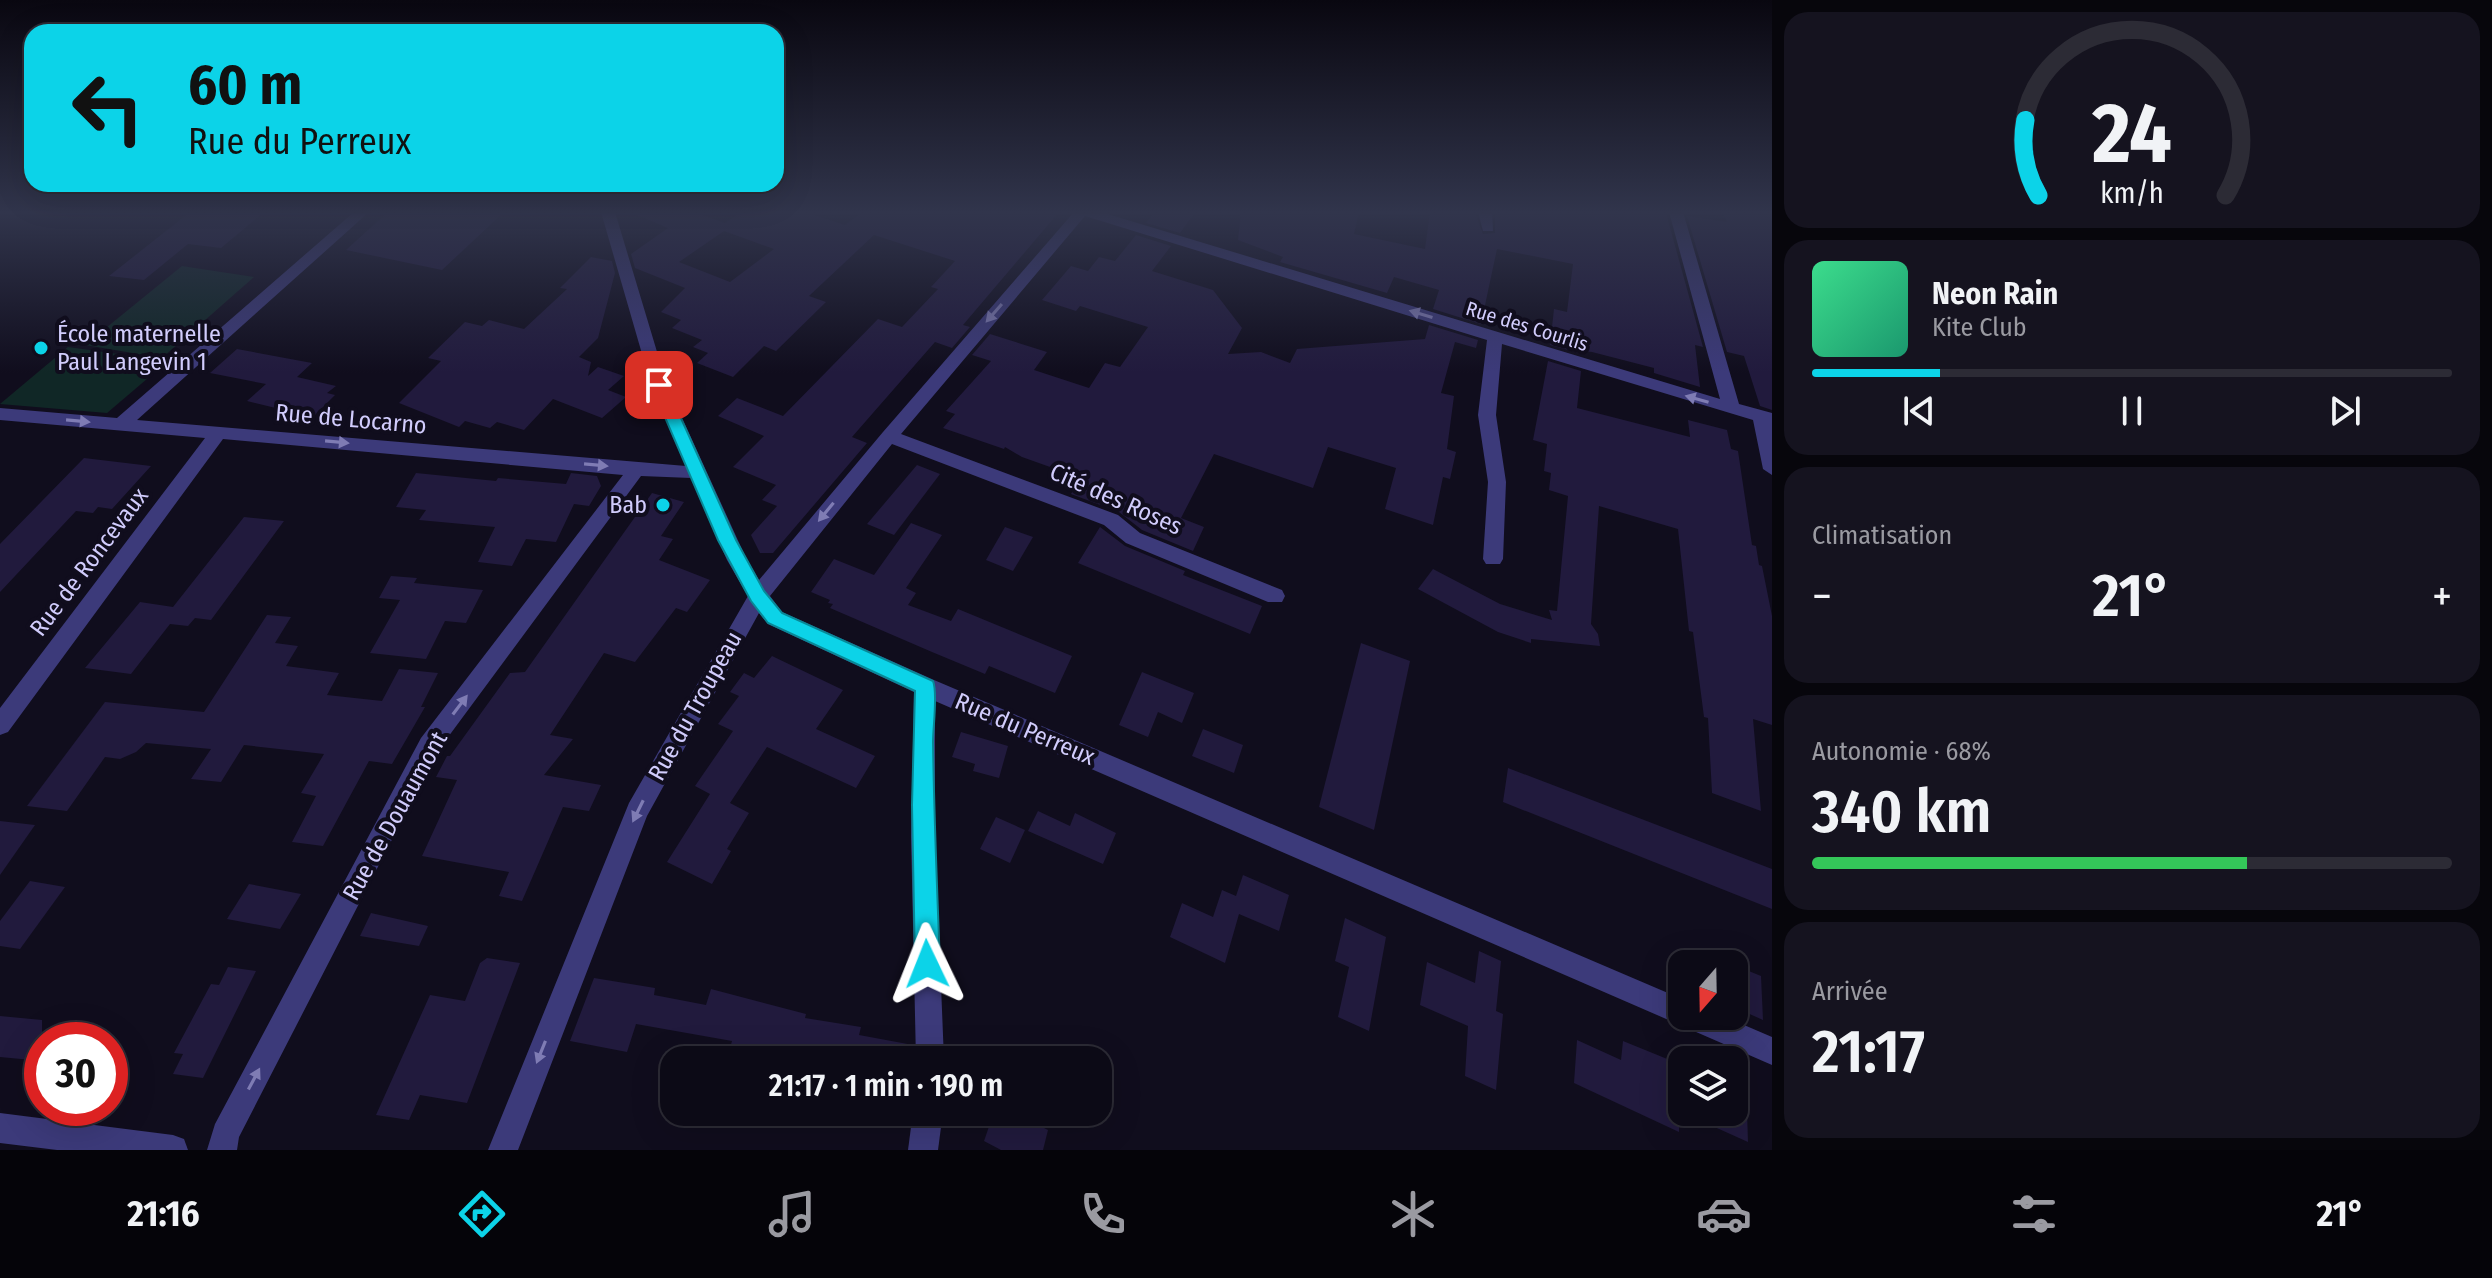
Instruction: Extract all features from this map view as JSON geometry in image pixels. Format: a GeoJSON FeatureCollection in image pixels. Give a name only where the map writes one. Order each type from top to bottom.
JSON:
{"type":"FeatureCollection","features":[{"type":"Feature","properties":{"kind":"street"},"geometry":{"type":"LineString","coordinates":[[122,424],[301,266]]}},
{"type":"Feature","properties":{"kind":"street","name":"Rue du Perreux"},"geometry":{"type":"LineString","coordinates":[[624,266],[659,385],[717,519],[758,596],[775,618],[926,687],[1668,1007]]}},
{"type":"Feature","properties":{"kind":"street","name":"Rue du Troupeau"},"geometry":{"type":"LineString","coordinates":[[503,1150],[637,811],[758,596],[889,436],[1035,266]]}},
{"type":"Feature","properties":{"kind":"street","name":"Rue des Courlis"},"geometry":{"type":"LineString","coordinates":[[1263,266],[1767,417]]}},
{"type":"Feature","properties":{"kind":"street"},"geometry":{"type":"LineString","coordinates":[[1691,266],[1731,408]]}},
{"type":"Feature","properties":{"kind":"street"},"geometry":{"type":"LineString","coordinates":[[1493,559],[1497,482],[1487,415],[1495,337]]}},
{"type":"Feature","properties":{"kind":"street","name":"Rue de Locarno"},"geometry":{"type":"LineString","coordinates":[[0,414],[674,473],[698,471]]}},
{"type":"Feature","properties":{"kind":"street"},"geometry":{"type":"LineString","coordinates":[[1767,417],[1772,469]]}},
{"type":"Feature","properties":{"kind":"street","name":"Rue de Roncevaux"},"geometry":{"type":"LineString","coordinates":[[0,725],[220,431]]}},
{"type":"Feature","properties":{"kind":"street","name":"Cité des Roses"},"geometry":{"type":"LineString","coordinates":[[889,436],[1111,520],[1133,538],[1275,596]]}},
{"type":"Feature","properties":{"kind":"street","name":"Rue de Douaumont"},"geometry":{"type":"LineString","coordinates":[[222,1150],[225,1134],[429,745],[637,469]]}},
{"type":"Feature","properties":{"kind":"street"},"geometry":{"type":"LineString","coordinates":[[926,687],[923,710],[923,836],[930,1046]]}},
{"type":"Feature","properties":{"kind":"street"},"geometry":{"type":"LineString","coordinates":[[1723,1030],[1772,1051]]}},
{"type":"Feature","properties":{"kind":"street"},"geometry":{"type":"LineString","coordinates":[[923,1150],[926,1126]]}},
{"type":"Feature","properties":{"kind":"street"},"geometry":{"type":"LineString","coordinates":[[0,1128],[173,1150]]}},
{"type":"Feature","properties":{"kind":"green space"},"geometry":{"type":"Polygon","coordinates":[[[182,266],[254,277],[162,358],[85,345],[182,266]]]}},
{"type":"Feature","properties":{"kind":"green space"},"geometry":{"type":"Polygon","coordinates":[[[68,347],[168,361],[107,413],[0,404],[68,347]]]}},
{"type":"Feature","properties":{"kind":"building"},"geometry":{"type":"Polygon","coordinates":[[[122,266],[162,266],[144,280],[109,276],[122,266]]]}},
{"type":"Feature","properties":{"kind":"building"},"geometry":{"type":"Polygon","coordinates":[[[421,266],[447,266],[442,270],[421,266]]]}},
{"type":"Feature","properties":{"kind":"building"},"geometry":{"type":"Polygon","coordinates":[[[582,266],[613,266],[615,273],[598,338],[579,357],[591,362],[588,376],[598,367],[624,376],[608,390],[626,397],[602,418],[553,399],[524,430],[497,422],[490,428],[465,421],[459,427],[399,403],[441,361],[428,358],[465,322],[482,326],[489,320],[524,329],[567,289],[560,288],[582,266]]]}},
{"type":"Feature","properties":{"kind":"building"},"geometry":{"type":"Polygon","coordinates":[[[634,266],[688,266],[730,282],[752,266],[841,266],[809,296],[826,302],[776,351],[764,346],[733,377],[697,363],[708,353],[693,347],[702,340],[672,328],[681,320],[661,312],[685,288],[634,266]]]}},
{"type":"Feature","properties":{"kind":"building"},"geometry":{"type":"Polygon","coordinates":[[[951,266],[1013,266],[963,325],[970,327],[952,348],[935,342],[852,437],[867,443],[773,553],[760,553],[751,535],[777,506],[762,500],[776,485],[733,467],[764,436],[718,416],[737,398],[783,416],[878,319],[902,327],[938,289],[931,287],[951,266]]]}},
{"type":"Feature","properties":{"kind":"building"},"geometry":{"type":"Polygon","coordinates":[[[1071,266],[1088,271],[1092,266],[1156,266],[1152,271],[1213,290],[1242,328],[1228,354],[1261,352],[1290,363],[1297,349],[1425,339],[1429,325],[1478,340],[1476,348],[1455,342],[1441,393],[1454,396],[1447,449],[1456,452],[1450,479],[1443,477],[1433,525],[1385,509],[1396,468],[1328,447],[1313,488],[1214,454],[1181,518],[1204,527],[1193,551],[1142,530],[1119,512],[1071,494],[1081,478],[1022,457],[1005,447],[943,428],[955,414],[946,411],[991,361],[972,355],[990,334],[1047,352],[1034,370],[1089,388],[1105,363],[1120,367],[1148,327],[1080,306],[1076,311],[1042,300],[1071,266]]]}},
{"type":"Feature","properties":{"kind":"building"},"geometry":{"type":"Polygon","coordinates":[[[1293,266],[1493,266],[1481,324],[1433,309],[1439,290],[1394,277],[1387,293],[1293,266]]]}},
{"type":"Feature","properties":{"kind":"building"},"geometry":{"type":"Polygon","coordinates":[[[1573,266],[1681,266],[1703,347],[1695,345],[1700,387],[1654,373],[1654,368],[1550,345],[1554,309],[1567,312],[1573,266]]]}},
{"type":"Feature","properties":{"kind":"building"},"geometry":{"type":"Polygon","coordinates":[[[1702,266],[1772,266],[1772,410],[1760,406],[1744,356],[1727,352],[1702,266]]]}},
{"type":"Feature","properties":{"kind":"building"},"geometry":{"type":"Polygon","coordinates":[[[237,349],[312,363],[297,377],[336,386],[327,393],[335,395],[313,417],[247,401],[266,384],[210,373],[237,349]]]}},
{"type":"Feature","properties":{"kind":"building"},"geometry":{"type":"Polygon","coordinates":[[[1548,361],[1581,371],[1577,408],[1690,437],[1688,420],[1727,430],[1731,449],[1738,451],[1752,545],[1756,546],[1759,565],[1762,566],[1772,616],[1772,725],[1753,719],[1761,811],[1712,793],[1708,718],[1704,717],[1693,632],[1689,631],[1678,529],[1599,506],[1591,624],[1598,634],[1600,646],[1531,639],[1531,643],[1498,632],[1418,589],[1433,569],[1500,604],[1552,620],[1549,610],[1557,611],[1568,496],[1549,490],[1551,473],[1544,471],[1547,444],[1533,440],[1548,361]]]}},
{"type":"Feature","properties":{"kind":"building"},"geometry":{"type":"Polygon","coordinates":[[[84,458],[151,466],[112,509],[98,507],[93,513],[76,511],[0,592],[0,544],[84,458]]]}},
{"type":"Feature","properties":{"kind":"building"},"geometry":{"type":"Polygon","coordinates":[[[917,465],[940,474],[894,535],[867,524],[917,465]]]}},
{"type":"Feature","properties":{"kind":"building"},"geometry":{"type":"Polygon","coordinates":[[[416,473],[566,484],[571,473],[597,476],[601,486],[589,506],[574,504],[556,542],[526,539],[512,566],[478,562],[495,527],[419,520],[426,510],[396,507],[416,473]]]}},
{"type":"Feature","properties":{"kind":"building"},"geometry":{"type":"Polygon","coordinates":[[[652,493],[684,502],[661,536],[673,539],[659,560],[710,580],[687,612],[676,608],[635,662],[604,653],[550,735],[573,739],[544,775],[601,785],[589,811],[563,807],[522,901],[499,896],[509,872],[422,856],[457,780],[436,777],[447,756],[510,673],[525,672],[652,493]]]}},
{"type":"Feature","properties":{"kind":"building"},"geometry":{"type":"Polygon","coordinates":[[[244,517],[284,521],[211,620],[195,618],[188,626],[170,624],[131,674],[85,668],[140,602],[173,607],[244,517]]]}},
{"type":"Feature","properties":{"kind":"building"},"geometry":{"type":"Polygon","coordinates":[[[911,523],[942,535],[906,588],[916,593],[908,605],[951,621],[958,609],[1072,656],[1055,693],[989,666],[985,674],[830,608],[833,604],[828,603],[830,600],[811,592],[834,559],[874,575],[911,523]]]}},
{"type":"Feature","properties":{"kind":"building"},"geometry":{"type":"Polygon","coordinates":[[[1005,527],[1033,537],[1013,571],[986,560],[1005,527]]]}},
{"type":"Feature","properties":{"kind":"building"},"geometry":{"type":"Polygon","coordinates":[[[1100,527],[1125,546],[1185,571],[1183,575],[1262,606],[1250,634],[1078,563],[1100,527]]]}},
{"type":"Feature","properties":{"kind":"building"},"geometry":{"type":"Polygon","coordinates":[[[391,576],[417,578],[414,583],[483,590],[466,623],[445,621],[426,659],[370,653],[400,600],[379,598],[391,576]]]}},
{"type":"Feature","properties":{"kind":"building"},"geometry":{"type":"Polygon","coordinates":[[[267,615],[291,617],[275,643],[298,646],[286,666],[339,673],[327,695],[382,701],[399,669],[438,673],[421,707],[425,707],[392,764],[369,761],[323,846],[292,842],[316,796],[301,793],[324,754],[244,745],[221,782],[191,779],[211,749],[146,743],[136,752],[120,759],[105,757],[67,811],[27,806],[105,702],[204,712],[267,615]]]}},
{"type":"Feature","properties":{"kind":"building"},"geometry":{"type":"Polygon","coordinates":[[[1361,643],[1410,661],[1374,830],[1319,807],[1361,643]]]}},
{"type":"Feature","properties":{"kind":"building"},"geometry":{"type":"Polygon","coordinates":[[[772,656],[843,690],[816,729],[875,756],[856,788],[767,747],[730,803],[749,813],[727,849],[731,851],[712,884],[667,862],[710,794],[695,786],[733,731],[718,724],[739,696],[730,692],[744,673],[754,678],[772,656]]]}},
{"type":"Feature","properties":{"kind":"building"},"geometry":{"type":"Polygon","coordinates":[[[1142,672],[1194,693],[1182,723],[1158,712],[1148,737],[1119,725],[1142,672]]]}},
{"type":"Feature","properties":{"kind":"building"},"geometry":{"type":"Polygon","coordinates":[[[1203,729],[1243,745],[1234,773],[1192,756],[1203,729]]]}},
{"type":"Feature","properties":{"kind":"building"},"geometry":{"type":"Polygon","coordinates":[[[961,732],[1008,746],[999,778],[973,771],[975,764],[952,757],[961,732]]]}},
{"type":"Feature","properties":{"kind":"building"},"geometry":{"type":"Polygon","coordinates":[[[1508,768],[1772,869],[1772,909],[1503,802],[1508,768]]]}},
{"type":"Feature","properties":{"kind":"building"},"geometry":{"type":"Polygon","coordinates":[[[1038,811],[1070,826],[1075,813],[1116,833],[1103,864],[1028,831],[1038,811]]]}},
{"type":"Feature","properties":{"kind":"building"},"geometry":{"type":"Polygon","coordinates":[[[996,817],[1025,830],[1010,863],[980,849],[996,817]]]}},
{"type":"Feature","properties":{"kind":"building"},"geometry":{"type":"Polygon","coordinates":[[[0,821],[35,825],[0,875],[0,821]]]}},
{"type":"Feature","properties":{"kind":"building"},"geometry":{"type":"Polygon","coordinates":[[[1243,875],[1289,895],[1279,931],[1239,914],[1225,963],[1170,937],[1182,903],[1213,917],[1222,890],[1236,896],[1243,875]]]}},
{"type":"Feature","properties":{"kind":"building"},"geometry":{"type":"Polygon","coordinates":[[[30,881],[65,887],[20,949],[0,946],[0,921],[30,881]]]}},
{"type":"Feature","properties":{"kind":"building"},"geometry":{"type":"Polygon","coordinates":[[[249,884],[301,894],[280,929],[227,919],[249,884]]]}},
{"type":"Feature","properties":{"kind":"building"},"geometry":{"type":"Polygon","coordinates":[[[371,913],[428,926],[419,946],[360,936],[371,913]]]}},
{"type":"Feature","properties":{"kind":"building"},"geometry":{"type":"Polygon","coordinates":[[[1345,918],[1386,937],[1369,1031],[1338,1017],[1349,967],[1335,961],[1345,918]]]}},
{"type":"Feature","properties":{"kind":"building"},"geometry":{"type":"Polygon","coordinates":[[[1479,951],[1501,961],[1496,1011],[1503,1014],[1496,1090],[1465,1076],[1468,1026],[1420,1005],[1427,962],[1475,983],[1479,951]]]}},
{"type":"Feature","properties":{"kind":"building"},"geometry":{"type":"Polygon","coordinates":[[[487,958],[520,963],[467,1103],[420,1095],[409,1120],[376,1115],[430,995],[465,1001],[480,963],[487,958]]]}},
{"type":"Feature","properties":{"kind":"building"},"geometry":{"type":"Polygon","coordinates":[[[228,967],[256,971],[203,1078],[173,1074],[183,1054],[174,1053],[211,984],[219,985],[228,967]]]}},
{"type":"Feature","properties":{"kind":"building"},"geometry":{"type":"Polygon","coordinates":[[[1748,971],[1761,976],[1763,1020],[1748,1013],[1748,971]]]}},
{"type":"Feature","properties":{"kind":"building"},"geometry":{"type":"Polygon","coordinates":[[[594,978],[655,988],[654,995],[706,1005],[711,989],[806,1014],[805,1018],[861,1027],[859,1035],[913,1046],[731,1046],[732,1041],[636,1024],[627,1052],[570,1041],[594,978]]]}},
{"type":"Feature","properties":{"kind":"building"},"geometry":{"type":"Polygon","coordinates":[[[0,1016],[42,1020],[24,1022],[24,1059],[0,1057],[0,1016]]]}},
{"type":"Feature","properties":{"kind":"building"},"geometry":{"type":"Polygon","coordinates":[[[1577,1040],[1621,1060],[1623,1041],[1668,1059],[1668,1126],[1679,1126],[1679,1132],[1574,1083],[1577,1040]]]}},
{"type":"Feature","properties":{"kind":"building"},"geometry":{"type":"Polygon","coordinates":[[[989,1126],[1040,1126],[1048,1130],[1043,1150],[1001,1150],[984,1141],[989,1126]]]}},
{"type":"Feature","properties":{"kind":"building"},"geometry":{"type":"Polygon","coordinates":[[[1712,1126],[1747,1126],[1748,1142],[1712,1126]]]}},
{"type":"Feature","properties":{"kind":"place","name":"École maternelle Paul Langevin 1"},"geometry":{"type":"Point","coordinates":[41,348]}},
{"type":"Feature","properties":{"kind":"place","name":"Bab"},"geometry":{"type":"Point","coordinates":[663,505]}},
{"type":"Feature","properties":{"kind":"route"},"geometry":{"type":"LineString","coordinates":[[659,385],[727,540],[758,596],[775,618],[926,687],[923,710],[923,836],[927,964]]}}]}
